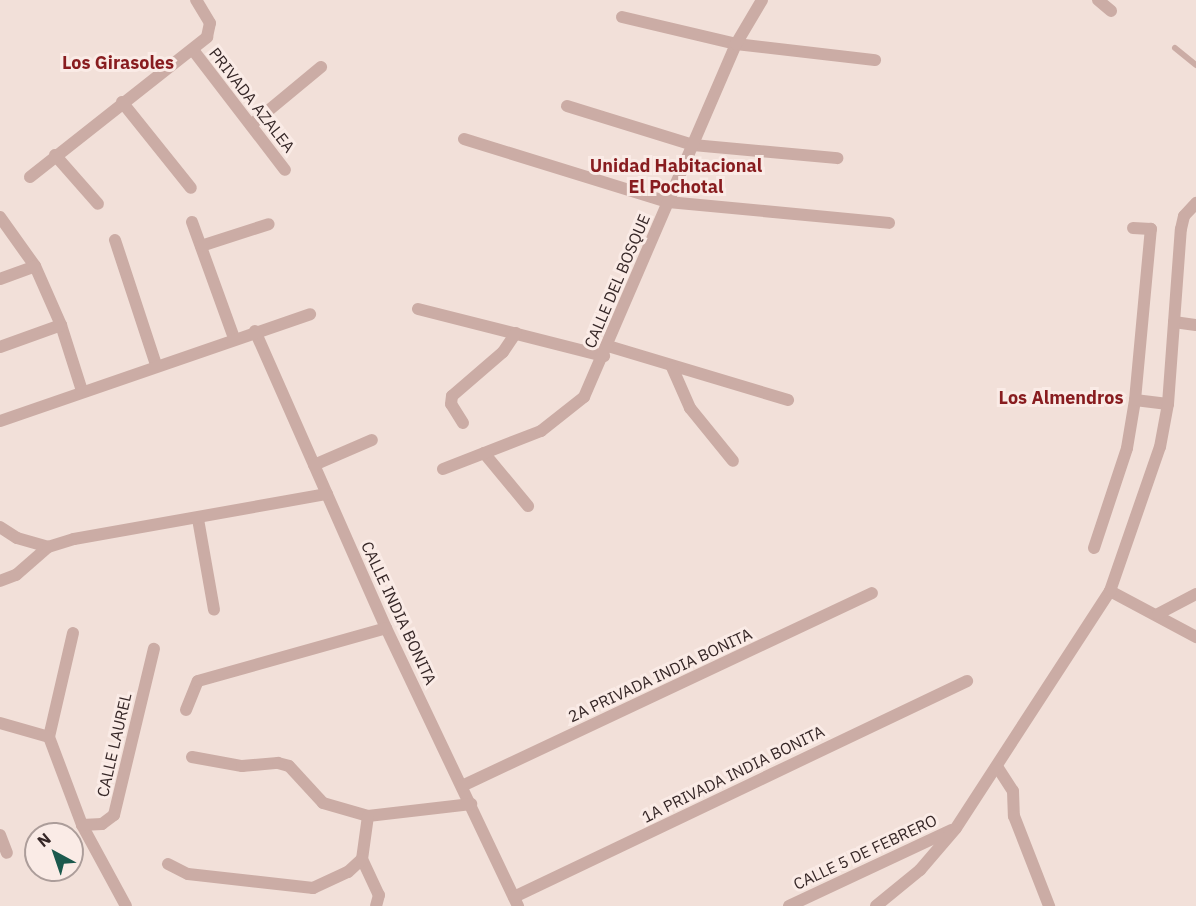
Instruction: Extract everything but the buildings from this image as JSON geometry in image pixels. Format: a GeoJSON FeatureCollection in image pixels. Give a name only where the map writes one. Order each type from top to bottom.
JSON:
{"type":"FeatureCollection","features":[{"type":"Feature","properties":{"kind":"street"},"geometry":{"type":"LineString","coordinates":[[30,177],[207,37],[210,23],[196,0]]}},
{"type":"Feature","properties":{"kind":"street","name":"CALLE DEL BOSQUE"},"geometry":{"type":"LineString","coordinates":[[443,469],[541,431],[584,397],[606,351],[736,44],[762,0]]}},
{"type":"Feature","properties":{"kind":"street"},"geometry":{"type":"LineString","coordinates":[[1098,0],[1111,11]]}},
{"type":"Feature","properties":{"kind":"street"},"geometry":{"type":"LineString","coordinates":[[622,17],[736,44],[875,60]]}},
{"type":"Feature","properties":{"kind":"street","name":"PRIVADA AZALEA"},"geometry":{"type":"LineString","coordinates":[[193,50],[285,170]]}},
{"type":"Feature","properties":{"kind":"street"},"geometry":{"type":"LineString","coordinates":[[251,125],[321,67]]}},
{"type":"Feature","properties":{"kind":"street"},"geometry":{"type":"LineString","coordinates":[[122,102],[191,188]]}},
{"type":"Feature","properties":{"kind":"street"},"geometry":{"type":"LineString","coordinates":[[567,106],[693,145],[837,158]]}},
{"type":"Feature","properties":{"kind":"street"},"geometry":{"type":"LineString","coordinates":[[464,139],[668,202],[889,223]]}},
{"type":"Feature","properties":{"kind":"street"},"geometry":{"type":"LineString","coordinates":[[56,155],[98,204]]}},
{"type":"Feature","properties":{"kind":"street"},"geometry":{"type":"LineString","coordinates":[[876,906],[920,870],[956,828],[998,768],[1110,591],[1160,447],[1168,404],[1181,229],[1184,216],[1196,203]]}},
{"type":"Feature","properties":{"kind":"street"},"geometry":{"type":"LineString","coordinates":[[0,217],[35,266],[61,325],[81,392]]}},
{"type":"Feature","properties":{"kind":"street"},"geometry":{"type":"LineString","coordinates":[[192,222],[234,338]]}},
{"type":"Feature","properties":{"kind":"street"},"geometry":{"type":"LineString","coordinates":[[201,246],[269,224]]}},
{"type":"Feature","properties":{"kind":"street"},"geometry":{"type":"LineString","coordinates":[[1094,548],[1127,448],[1135,400],[1151,229],[1133,228]]}},
{"type":"Feature","properties":{"kind":"street"},"geometry":{"type":"LineString","coordinates":[[115,240],[156,365]]}},
{"type":"Feature","properties":{"kind":"street"},"geometry":{"type":"LineString","coordinates":[[0,279],[35,266]]}},
{"type":"Feature","properties":{"kind":"street"},"geometry":{"type":"LineString","coordinates":[[418,309],[672,367],[788,400]]}},
{"type":"Feature","properties":{"kind":"street"},"geometry":{"type":"LineString","coordinates":[[0,421],[234,338],[310,314]]}},
{"type":"Feature","properties":{"kind":"street"},"geometry":{"type":"LineString","coordinates":[[1174,322],[1196,325]]}},
{"type":"Feature","properties":{"kind":"street"},"geometry":{"type":"LineString","coordinates":[[0,347],[61,325]]}},
{"type":"Feature","properties":{"kind":"street","name":"CALLE INDIA BONITA"},"geometry":{"type":"LineString","coordinates":[[255,331],[386,628],[516,902]]}},
{"type":"Feature","properties":{"kind":"street"},"geometry":{"type":"LineString","coordinates":[[464,423],[451,404],[452,396],[503,352],[516,333]]}},
{"type":"Feature","properties":{"kind":"street"},"geometry":{"type":"LineString","coordinates":[[672,367],[690,408],[733,460]]}},
{"type":"Feature","properties":{"kind":"street"},"geometry":{"type":"LineString","coordinates":[[1135,400],[1168,404]]}},
{"type":"Feature","properties":{"kind":"street"},"geometry":{"type":"LineString","coordinates":[[314,465],[372,440]]}},
{"type":"Feature","properties":{"kind":"street"},"geometry":{"type":"LineString","coordinates":[[484,453],[528,506]]}},
{"type":"Feature","properties":{"kind":"street"},"geometry":{"type":"LineString","coordinates":[[0,527],[17,538],[48,547],[327,494]]}},
{"type":"Feature","properties":{"kind":"street"},"geometry":{"type":"LineString","coordinates":[[198,519],[214,610]]}},
{"type":"Feature","properties":{"kind":"street"},"geometry":{"type":"LineString","coordinates":[[0,581],[16,575],[48,547]]}},
{"type":"Feature","properties":{"kind":"street"},"geometry":{"type":"LineString","coordinates":[[1110,591],[1158,614],[1196,637]]}},
{"type":"Feature","properties":{"kind":"street","name":"2A PRIVADA INDIA BONITA"},"geometry":{"type":"LineString","coordinates":[[462,786],[872,593]]}},
{"type":"Feature","properties":{"kind":"street"},"geometry":{"type":"LineString","coordinates":[[1158,614],[1196,594]]}},
{"type":"Feature","properties":{"kind":"street"},"geometry":{"type":"LineString","coordinates":[[186,710],[198,681],[386,628]]}},
{"type":"Feature","properties":{"kind":"street"},"geometry":{"type":"LineString","coordinates":[[73,633],[49,737],[81,822]]}},
{"type":"Feature","properties":{"kind":"street","name":"CALLE LAUREL"},"geometry":{"type":"LineString","coordinates":[[84,825],[102,824],[114,815],[154,649]]}},
{"type":"Feature","properties":{"kind":"street","name":"1A PRIVADA INDIA BONITA"},"geometry":{"type":"LineString","coordinates":[[516,902],[966,681]]}},
{"type":"Feature","properties":{"kind":"street"},"geometry":{"type":"LineString","coordinates":[[0,723],[49,737]]}},
{"type":"Feature","properties":{"kind":"street"},"geometry":{"type":"LineString","coordinates":[[192,757],[242,766],[278,763],[289,766],[322,803],[368,816],[471,804]]}},
{"type":"Feature","properties":{"kind":"street"},"geometry":{"type":"LineString","coordinates":[[998,768],[1013,791],[1014,816],[1049,906]]}},
{"type":"Feature","properties":{"kind":"street"},"geometry":{"type":"LineString","coordinates":[[368,816],[362,859],[379,895],[376,906]]}},
{"type":"Feature","properties":{"kind":"street","name":"CALLE 5 DE FEBRERO"},"geometry":{"type":"LineString","coordinates":[[789,906],[956,828]]}},
{"type":"Feature","properties":{"kind":"street"},"geometry":{"type":"LineString","coordinates":[[84,829],[126,906]]}},
{"type":"Feature","properties":{"kind":"street"},"geometry":{"type":"LineString","coordinates":[[0,835],[7,853]]}},
{"type":"Feature","properties":{"kind":"street"},"geometry":{"type":"LineString","coordinates":[[168,864],[188,874],[313,888],[348,872],[362,859]]}},
{"type":"Feature","properties":{"kind":"lane"},"geometry":{"type":"LineString","coordinates":[[1175,48],[1196,65]]}},
{"type":"Feature","properties":{"kind":"district","name":"Los Girasoles"},"geometry":{"type":"Point","coordinates":[118,63]}},
{"type":"Feature","properties":{"kind":"district","name":"Unidad Habitacional El Pochotal"},"geometry":{"type":"Point","coordinates":[676,177]}},
{"type":"Feature","properties":{"kind":"district","name":"Los Almendros"},"geometry":{"type":"Point","coordinates":[1061,398]}}]}
